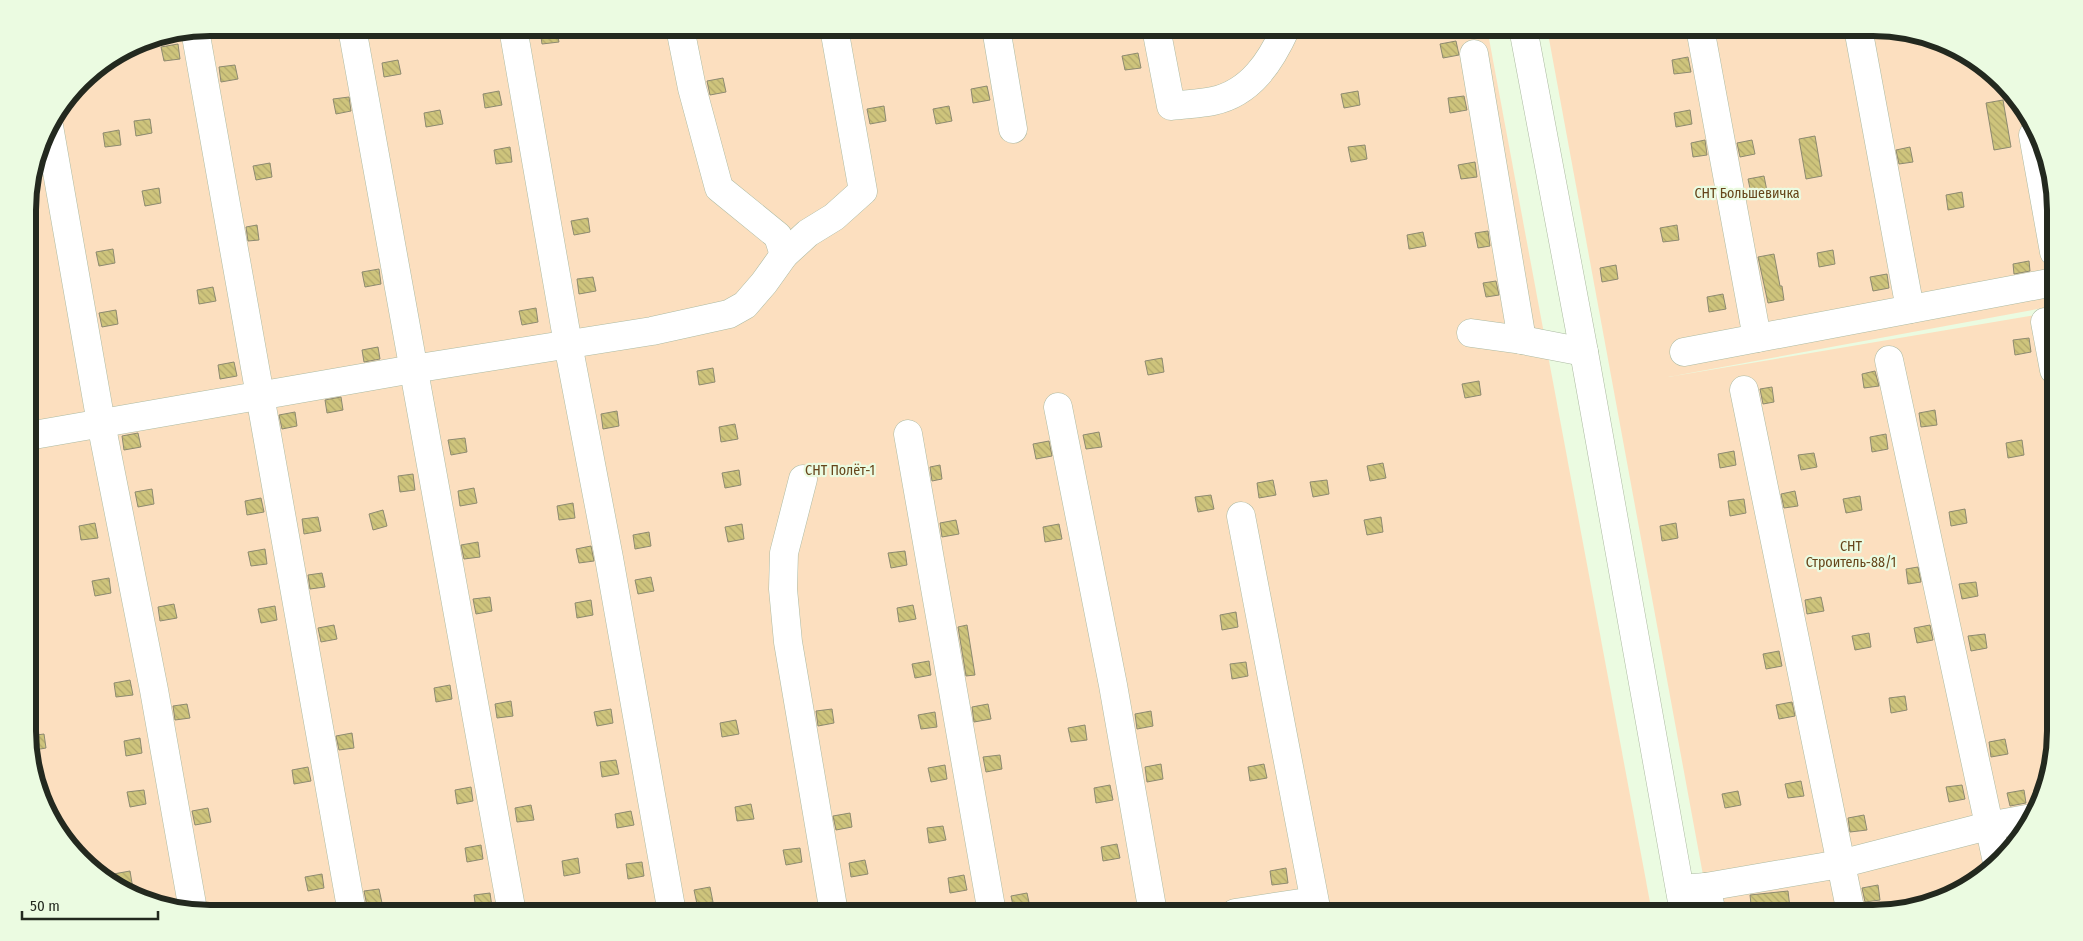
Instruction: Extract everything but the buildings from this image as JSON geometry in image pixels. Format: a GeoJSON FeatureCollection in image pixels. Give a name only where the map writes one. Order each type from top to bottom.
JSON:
{"type":"FeatureCollection","features":[{"type":"Feature","properties":{"kind":"street"},"geometry":{"type":"LineString","coordinates":[[1158,36],[1170,106],[1214,101],[1241,90],[1263,70],[1281,36]]}},
{"type":"Feature","properties":{"kind":"street"},"geometry":{"type":"LineString","coordinates":[[1525,36],[1584,352],[1696,901],[1988,826],[2022,820]]}},
{"type":"Feature","properties":{"kind":"street"},"geometry":{"type":"LineString","coordinates":[[1701,36],[1757,338]]}},
{"type":"Feature","properties":{"kind":"street"},"geometry":{"type":"LineString","coordinates":[[1859,36],[1910,309]]}},
{"type":"Feature","properties":{"kind":"street"},"geometry":{"type":"LineString","coordinates":[[196,37],[350,905]]}},
{"type":"Feature","properties":{"kind":"street"},"geometry":{"type":"LineString","coordinates":[[354,37],[511,905]]}},
{"type":"Feature","properties":{"kind":"street"},"geometry":{"type":"LineString","coordinates":[[515,37],[568,344],[609,558],[671,905]]}},
{"type":"Feature","properties":{"kind":"street"},"geometry":{"type":"LineString","coordinates":[[682,37],[705,141],[719,188],[778,236],[784,255]]}},
{"type":"Feature","properties":{"kind":"street"},"geometry":{"type":"LineString","coordinates":[[37,434],[413,369],[652,331],[729,314],[745,304],[764,283],[784,255],[808,233],[834,216],[863,191],[836,37]]}},
{"type":"Feature","properties":{"kind":"street"},"geometry":{"type":"LineString","coordinates":[[997,37],[1013,129]]}},
{"type":"Feature","properties":{"kind":"street"},"geometry":{"type":"LineString","coordinates":[[1474,54],[1522,340]]}},
{"type":"Feature","properties":{"kind":"street"},"geometry":{"type":"LineString","coordinates":[[51,139],[101,423],[154,690],[193,903]]}},
{"type":"Feature","properties":{"kind":"street"},"geometry":{"type":"LineString","coordinates":[[2035,146],[2047,213]]}},
{"type":"Feature","properties":{"kind":"street"},"geometry":{"type":"LineString","coordinates":[[1684,352],[2047,283]]}},
{"type":"Feature","properties":{"kind":"street"},"geometry":{"type":"LineString","coordinates":[[2045,322],[2047,333]]}},
{"type":"Feature","properties":{"kind":"street"},"geometry":{"type":"LineString","coordinates":[[1471,333],[1522,340],[1584,352]]}},
{"type":"Feature","properties":{"kind":"street"},"geometry":{"type":"LineString","coordinates":[[1889,360],[1995,855]]}},
{"type":"Feature","properties":{"kind":"street"},"geometry":{"type":"LineString","coordinates":[[1744,390],[1849,904]]}},
{"type":"Feature","properties":{"kind":"street"},"geometry":{"type":"LineString","coordinates":[[1058,407],[1113,684],[1152,904]]}},
{"type":"Feature","properties":{"kind":"street"},"geometry":{"type":"LineString","coordinates":[[908,434],[991,905]]}},
{"type":"Feature","properties":{"kind":"street"},"geometry":{"type":"LineString","coordinates":[[804,479],[784,553],[783,589],[788,642],[833,905]]}},
{"type":"Feature","properties":{"kind":"street"},"geometry":{"type":"LineString","coordinates":[[1240,516],[1315,904]]}},
{"type":"Feature","properties":{"kind":"green space","name":"СНТ Полёт-1"},"geometry":{"type":"Polygon","coordinates":[[[1489,36],[1650,904],[210,905],[154,896],[143,892],[104,869],[72,837],[49,798],[42,776],[36,731],[38,187],[45,154],[54,133],[72,104],[95,79],[133,54],[165,42],[199,37],[1489,36]]]}},
{"type":"Feature","properties":{"kind":"green space"},"geometry":{"type":"Polygon","coordinates":[[[1549,36],[1873,36],[1929,45],[1960,60],[1979,72],[1996,87],[2011,104],[2034,143],[2041,165],[2047,210],[2047,307],[1668,377],[2047,313],[2047,731],[2045,754],[2038,787],[2023,818],[2011,837],[1996,854],[1979,869],[1960,881],[1929,896],[1884,904],[1708,904],[1549,36]]]}},
{"type":"Feature","properties":{"kind":"park label","name":"СНТ Большевичка"},"geometry":{"type":"Point","coordinates":[1747,193]}},
{"type":"Feature","properties":{"kind":"park label","name":"СНТ Строитель-88/1"},"geometry":{"type":"Point","coordinates":[1851,554]}}]}
